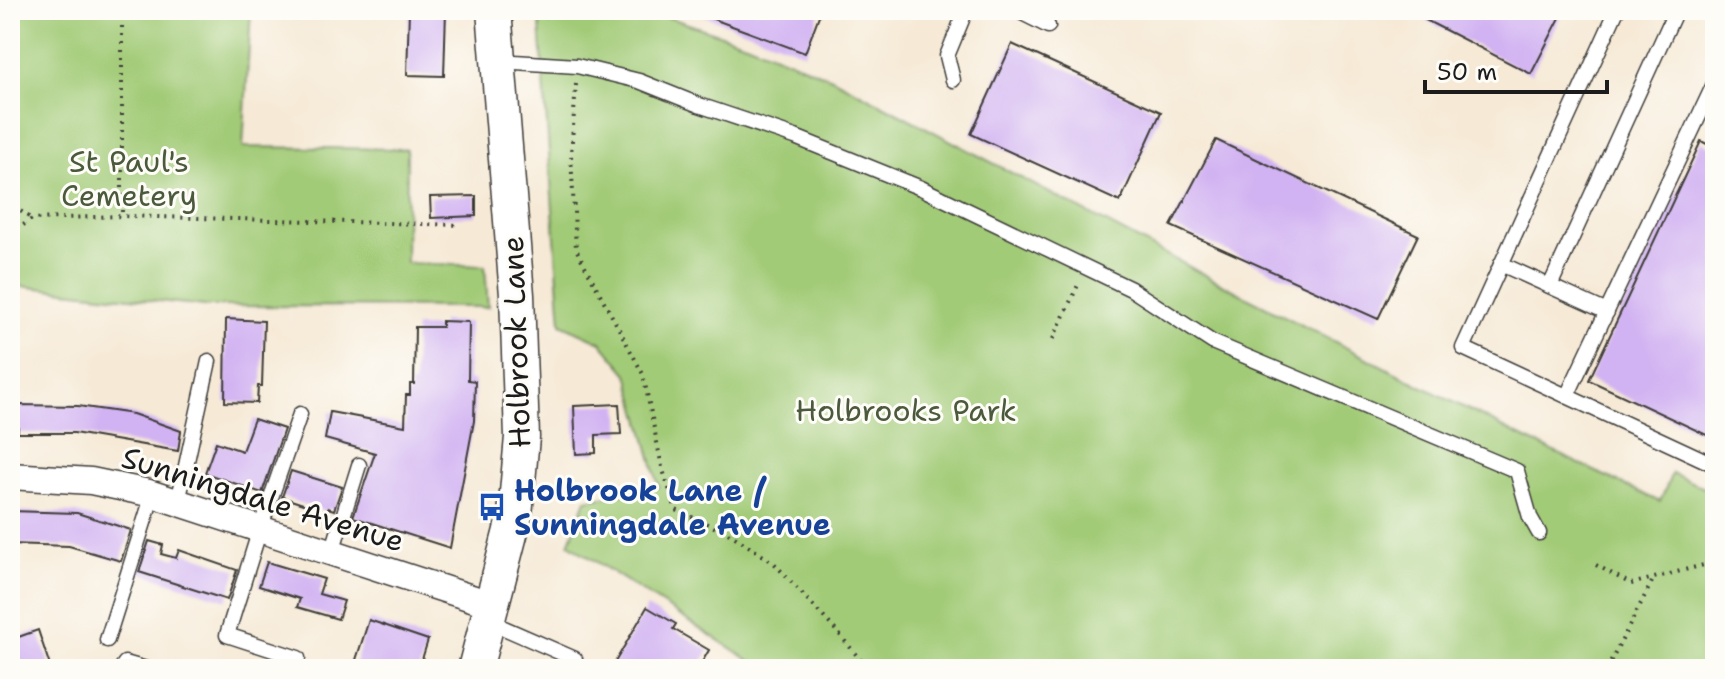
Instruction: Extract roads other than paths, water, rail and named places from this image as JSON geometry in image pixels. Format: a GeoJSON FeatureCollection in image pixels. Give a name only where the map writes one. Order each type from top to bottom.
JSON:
{"type":"FeatureCollection","features":[{"type":"Feature","properties":{"kind":"street","name":"Holbrook Lane"},"geometry":{"type":"LineString","coordinates":[[475,669],[515,515],[522,437],[517,295],[494,10]]}},
{"type":"Feature","properties":{"kind":"street","name":"Sunningdale Avenue"},"geometry":{"type":"LineString","coordinates":[[10,476],[91,481],[153,494],[332,552],[490,613]]}},
{"type":"Feature","properties":{"kind":"lane"},"geometry":{"type":"LineString","coordinates":[[953,80],[947,56],[966,10]]}},
{"type":"Feature","properties":{"kind":"lane"},"geometry":{"type":"LineString","coordinates":[[1016,10],[1048,26]]}},
{"type":"Feature","properties":{"kind":"lane"},"geometry":{"type":"LineString","coordinates":[[1617,10],[1463,348],[1715,465]]}},
{"type":"Feature","properties":{"kind":"lane"},"geometry":{"type":"LineString","coordinates":[[1550,286],[1676,10]]}},
{"type":"Feature","properties":{"kind":"lane"},"geometry":{"type":"LineString","coordinates":[[498,61],[577,66],[639,81],[795,137],[921,188],[1131,289],[1212,342],[1517,471],[1530,517],[1539,533]]}},
{"type":"Feature","properties":{"kind":"lane"},"geometry":{"type":"LineString","coordinates":[[1567,396],[1715,82]]}},
{"type":"Feature","properties":{"kind":"lane"},"geometry":{"type":"LineString","coordinates":[[1501,264],[1607,312]]}},
{"type":"Feature","properties":{"kind":"lane"},"geometry":{"type":"LineString","coordinates":[[178,502],[209,361]]}},
{"type":"Feature","properties":{"kind":"lane"},"geometry":{"type":"LineString","coordinates":[[298,658],[227,635],[300,414]]}},
{"type":"Feature","properties":{"kind":"lane"},"geometry":{"type":"LineString","coordinates":[[332,552],[359,465]]}},
{"type":"Feature","properties":{"kind":"lane"},"geometry":{"type":"LineString","coordinates":[[107,640],[153,494]]}},
{"type":"Feature","properties":{"kind":"lane"},"geometry":{"type":"LineString","coordinates":[[490,613],[575,659]]}},
{"type":"Feature","properties":{"kind":"lane"},"geometry":{"type":"LineString","coordinates":[[121,669],[125,663],[146,669]]}},
{"type":"Feature","properties":{"kind":"place","name":"Holbrook Lane / Sunningdale Avenue"},"geometry":{"type":"Point","coordinates":[492,507]}},
{"type":"Feature","properties":{"kind":"park label","name":"St Paul's Cemetery"},"geometry":{"type":"Point","coordinates":[129,178]}},
{"type":"Feature","properties":{"kind":"park label","name":"Holbrooks Park"},"geometry":{"type":"Point","coordinates":[906,410]}}]}
